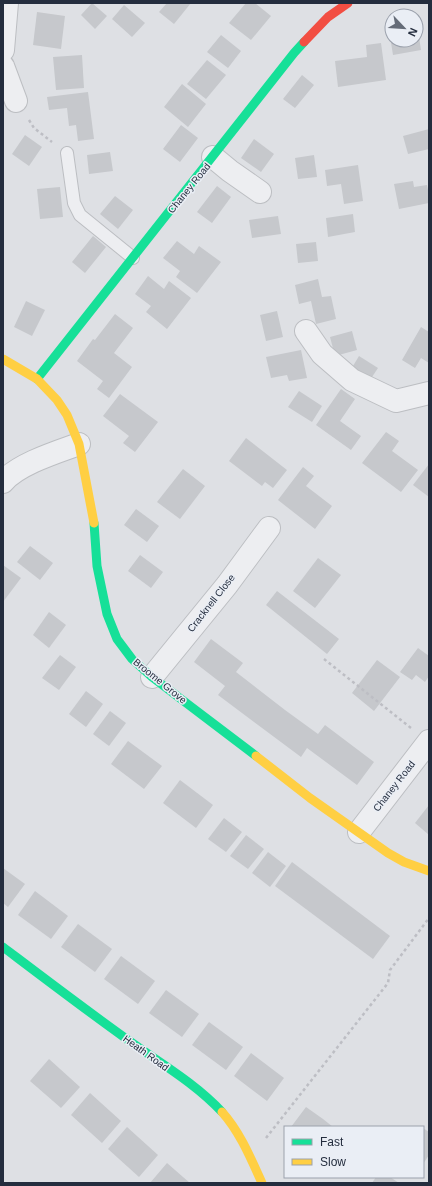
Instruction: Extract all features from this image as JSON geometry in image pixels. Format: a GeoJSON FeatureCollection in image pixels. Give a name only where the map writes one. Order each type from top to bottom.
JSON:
{"type":"FeatureCollection","features":[{"type":"Feature","properties":{"kind":"street"},"geometry":{"type":"LineString","coordinates":[[3,50],[7,3]]}},
{"type":"Feature","properties":{"kind":"street","name":"Chaney Road"},"geometry":{"type":"LineString","coordinates":[[37,379],[294,53],[328,17],[348,3]]}},
{"type":"Feature","properties":{"kind":"street"},"geometry":{"type":"LineString","coordinates":[[3,66],[16,102]]}},
{"type":"Feature","properties":{"kind":"street"},"geometry":{"type":"LineString","coordinates":[[213,157],[260,192]]}},
{"type":"Feature","properties":{"kind":"street"},"geometry":{"type":"LineString","coordinates":[[306,332],[322,354],[352,380],[396,401],[429,393]]}},
{"type":"Feature","properties":{"kind":"street","name":"Broome Grove"},"geometry":{"type":"LineString","coordinates":[[3,359],[37,379],[57,400],[67,414],[78,444],[93,516],[97,566],[106,614],[117,639],[132,659],[152,677],[310,798],[393,856],[404,862],[429,871]]}},
{"type":"Feature","properties":{"kind":"street"},"geometry":{"type":"LineString","coordinates":[[3,482],[6,478],[30,463],[78,444]]}},
{"type":"Feature","properties":{"kind":"street","name":"Cracknell Close"},"geometry":{"type":"LineString","coordinates":[[152,677],[227,585],[269,528]]}},
{"type":"Feature","properties":{"kind":"street","name":"Chaney Road"},"geometry":{"type":"LineString","coordinates":[[359,832],[429,741]]}},
{"type":"Feature","properties":{"kind":"street","name":"Heath Road"},"geometry":{"type":"LineString","coordinates":[[3,947],[108,1026],[198,1090],[213,1103],[225,1116],[250,1157],[262,1183]]}},
{"type":"Feature","properties":{"kind":"lane"},"geometry":{"type":"LineString","coordinates":[[67,153],[74,203],[80,214],[133,258]]}},
{"type":"Feature","properties":{"kind":"path"},"geometry":{"type":"LineString","coordinates":[[16,102],[34,128],[67,153]]}},
{"type":"Feature","properties":{"kind":"path"},"geometry":{"type":"LineString","coordinates":[[324,659],[429,741]]}},
{"type":"Feature","properties":{"kind":"path"},"geometry":{"type":"LineString","coordinates":[[250,1157],[388,983],[390,970],[429,918]]}},
{"type":"Feature","properties":{"kind":"building"},"geometry":{"type":"Polygon","coordinates":[[[92,3],[107,16],[95,29],[81,15],[92,3]]]}},
{"type":"Feature","properties":{"kind":"building"},"geometry":{"type":"Polygon","coordinates":[[[167,3],[191,3],[174,24],[159,12],[167,3]]]}},
{"type":"Feature","properties":{"kind":"building"},"geometry":{"type":"Polygon","coordinates":[[[246,3],[255,3],[271,16],[251,40],[229,23],[246,3]]]}},
{"type":"Feature","properties":{"kind":"building"},"geometry":{"type":"Polygon","coordinates":[[[124,5],[145,23],[132,37],[112,19],[124,5]]]}},
{"type":"Feature","properties":{"kind":"building"},"geometry":{"type":"Polygon","coordinates":[[[37,12],[65,16],[61,49],[33,45],[37,12]]]}},
{"type":"Feature","properties":{"kind":"building"},"geometry":{"type":"Polygon","coordinates":[[[221,35],[241,51],[228,68],[207,52],[221,35]]]}},
{"type":"Feature","properties":{"kind":"building"},"geometry":{"type":"Polygon","coordinates":[[[381,43],[386,80],[338,87],[335,61],[367,57],[366,45],[381,43]]]}},
{"type":"Feature","properties":{"kind":"building"},"geometry":{"type":"Polygon","coordinates":[[[392,48],[421,48],[421,50],[393,55],[392,48]]]}},
{"type":"Feature","properties":{"kind":"building"},"geometry":{"type":"Polygon","coordinates":[[[82,55],[84,88],[56,90],[53,57],[82,55]]]}},
{"type":"Feature","properties":{"kind":"building"},"geometry":{"type":"Polygon","coordinates":[[[207,60],[226,75],[206,99],[187,84],[207,60]]]}},
{"type":"Feature","properties":{"kind":"building"},"geometry":{"type":"Polygon","coordinates":[[[302,75],[314,85],[295,108],[283,99],[302,75]]]}},
{"type":"Feature","properties":{"kind":"building"},"geometry":{"type":"Polygon","coordinates":[[[182,84],[206,104],[188,127],[164,107],[182,84]]]}},
{"type":"Feature","properties":{"kind":"building"},"geometry":{"type":"Polygon","coordinates":[[[88,92],[94,139],[78,141],[76,125],[69,126],[67,108],[49,110],[47,97],[88,92]]]}},
{"type":"Feature","properties":{"kind":"building"},"geometry":{"type":"Polygon","coordinates":[[[181,125],[198,138],[180,162],[163,149],[181,125]]]}},
{"type":"Feature","properties":{"kind":"building"},"geometry":{"type":"Polygon","coordinates":[[[429,129],[429,149],[408,154],[403,136],[429,129]]]}},
{"type":"Feature","properties":{"kind":"building"},"geometry":{"type":"Polygon","coordinates":[[[25,135],[42,147],[29,166],[12,154],[25,135]]]}},
{"type":"Feature","properties":{"kind":"building"},"geometry":{"type":"Polygon","coordinates":[[[254,139],[274,154],[261,172],[241,158],[254,139]]]}},
{"type":"Feature","properties":{"kind":"building"},"geometry":{"type":"Polygon","coordinates":[[[110,152],[113,171],[89,174],[87,155],[110,152]]]}},
{"type":"Feature","properties":{"kind":"building"},"geometry":{"type":"Polygon","coordinates":[[[314,155],[317,177],[298,179],[295,158],[314,155]]]}},
{"type":"Feature","properties":{"kind":"building"},"geometry":{"type":"Polygon","coordinates":[[[358,165],[363,201],[344,204],[341,184],[327,186],[325,170],[358,165]]]}},
{"type":"Feature","properties":{"kind":"building"},"geometry":{"type":"Polygon","coordinates":[[[413,181],[414,187],[427,185],[429,203],[399,209],[394,184],[413,181]]]}},
{"type":"Feature","properties":{"kind":"building"},"geometry":{"type":"Polygon","coordinates":[[[217,186],[231,197],[212,223],[197,212],[217,186]]]}},
{"type":"Feature","properties":{"kind":"building"},"geometry":{"type":"Polygon","coordinates":[[[60,187],[63,217],[40,219],[37,189],[60,187]]]}},
{"type":"Feature","properties":{"kind":"building"},"geometry":{"type":"Polygon","coordinates":[[[115,196],[133,210],[118,229],[100,214],[115,196]]]}},
{"type":"Feature","properties":{"kind":"building"},"geometry":{"type":"Polygon","coordinates":[[[353,214],[355,232],[328,237],[326,218],[353,214]]]}},
{"type":"Feature","properties":{"kind":"building"},"geometry":{"type":"Polygon","coordinates":[[[278,216],[281,234],[252,238],[249,220],[278,216]]]}},
{"type":"Feature","properties":{"kind":"building"},"geometry":{"type":"Polygon","coordinates":[[[93,236],[106,247],[85,273],[72,262],[93,236]]]}},
{"type":"Feature","properties":{"kind":"building"},"geometry":{"type":"Polygon","coordinates":[[[177,241],[194,254],[199,246],[221,262],[197,293],[176,277],[180,271],[163,258],[177,241]]]}},
{"type":"Feature","properties":{"kind":"building"},"geometry":{"type":"Polygon","coordinates":[[[316,242],[318,261],[298,263],[296,244],[316,242]]]}},
{"type":"Feature","properties":{"kind":"building"},"geometry":{"type":"Polygon","coordinates":[[[148,276],[164,289],[169,281],[191,298],[167,329],[146,312],[151,306],[135,294],[148,276]]]}},
{"type":"Feature","properties":{"kind":"building"},"geometry":{"type":"Polygon","coordinates":[[[318,279],[322,297],[331,296],[336,319],[316,324],[311,301],[299,304],[295,285],[318,279]]]}},
{"type":"Feature","properties":{"kind":"building"},"geometry":{"type":"Polygon","coordinates":[[[26,301],[45,310],[32,336],[14,327],[26,301]]]}},
{"type":"Feature","properties":{"kind":"building"},"geometry":{"type":"Polygon","coordinates":[[[277,311],[283,337],[266,341],[260,315],[277,311]]]}},
{"type":"Feature","properties":{"kind":"building"},"geometry":{"type":"Polygon","coordinates":[[[115,314],[133,328],[114,353],[132,367],[109,398],[97,389],[103,381],[77,361],[93,339],[95,340],[115,314]]]}},
{"type":"Feature","properties":{"kind":"building"},"geometry":{"type":"Polygon","coordinates":[[[421,327],[429,332],[429,363],[421,358],[415,368],[402,360],[421,327]]]}},
{"type":"Feature","properties":{"kind":"building"},"geometry":{"type":"Polygon","coordinates":[[[352,331],[357,350],[335,356],[330,337],[352,331]]]}},
{"type":"Feature","properties":{"kind":"building"},"geometry":{"type":"Polygon","coordinates":[[[301,350],[307,378],[289,381],[287,375],[271,378],[266,357],[301,350]]]}},
{"type":"Feature","properties":{"kind":"building"},"geometry":{"type":"Polygon","coordinates":[[[359,356],[378,368],[368,383],[350,371],[359,356]]]}},
{"type":"Feature","properties":{"kind":"building"},"geometry":{"type":"Polygon","coordinates":[[[341,389],[355,399],[340,421],[361,436],[351,450],[316,425],[341,389]]]}},
{"type":"Feature","properties":{"kind":"building"},"geometry":{"type":"Polygon","coordinates":[[[299,391],[322,406],[312,422],[288,407],[299,391]]]}},
{"type":"Feature","properties":{"kind":"building"},"geometry":{"type":"Polygon","coordinates":[[[120,394],[158,422],[135,452],[123,443],[129,436],[103,416],[120,394]]]}},
{"type":"Feature","properties":{"kind":"building"},"geometry":{"type":"Polygon","coordinates":[[[386,432],[399,441],[392,451],[418,470],[401,492],[362,463],[386,432]]]}},
{"type":"Feature","properties":{"kind":"building"},"geometry":{"type":"Polygon","coordinates":[[[246,438],[287,470],[273,488],[265,482],[262,486],[229,461],[246,438]]]}},
{"type":"Feature","properties":{"kind":"building"},"geometry":{"type":"Polygon","coordinates":[[[429,464],[429,497],[413,485],[429,464]]]}},
{"type":"Feature","properties":{"kind":"building"},"geometry":{"type":"Polygon","coordinates":[[[303,467],[314,476],[306,486],[332,506],[315,529],[278,500],[303,467]]]}},
{"type":"Feature","properties":{"kind":"building"},"geometry":{"type":"Polygon","coordinates":[[[183,469],[205,486],[180,519],[157,502],[183,469]]]}},
{"type":"Feature","properties":{"kind":"building"},"geometry":{"type":"Polygon","coordinates":[[[136,509],[159,526],[147,542],[124,525],[136,509]]]}},
{"type":"Feature","properties":{"kind":"building"},"geometry":{"type":"Polygon","coordinates":[[[30,546],[53,563],[40,580],[17,562],[30,546]]]}},
{"type":"Feature","properties":{"kind":"building"},"geometry":{"type":"Polygon","coordinates":[[[140,555],[163,572],[151,588],[128,571],[140,555]]]}},
{"type":"Feature","properties":{"kind":"building"},"geometry":{"type":"Polygon","coordinates":[[[318,558],[341,575],[315,608],[293,591],[318,558]]]}},
{"type":"Feature","properties":{"kind":"building"},"geometry":{"type":"Polygon","coordinates":[[[3,565],[21,578],[3,602],[3,565]]]}},
{"type":"Feature","properties":{"kind":"building"},"geometry":{"type":"Polygon","coordinates":[[[277,591],[339,639],[327,654],[266,605],[277,591]]]}},
{"type":"Feature","properties":{"kind":"building"},"geometry":{"type":"Polygon","coordinates":[[[49,612],[66,625],[49,648],[33,635],[49,612]]]}},
{"type":"Feature","properties":{"kind":"building"},"geometry":{"type":"Polygon","coordinates":[[[211,639],[243,663],[236,672],[285,710],[318,734],[325,725],[374,762],[357,785],[307,748],[301,757],[218,695],[225,686],[194,662],[211,639]]]}},
{"type":"Feature","properties":{"kind":"building"},"geometry":{"type":"Polygon","coordinates":[[[418,648],[429,656],[429,676],[425,682],[416,675],[412,680],[400,672],[418,648]]]}},
{"type":"Feature","properties":{"kind":"building"},"geometry":{"type":"Polygon","coordinates":[[[60,655],[76,667],[59,690],[42,678],[60,655]]]}},
{"type":"Feature","properties":{"kind":"building"},"geometry":{"type":"Polygon","coordinates":[[[377,660],[400,677],[374,711],[352,693],[377,660]]]}},
{"type":"Feature","properties":{"kind":"building"},"geometry":{"type":"Polygon","coordinates":[[[86,691],[103,704],[86,727],[69,714],[86,691]]]}},
{"type":"Feature","properties":{"kind":"building"},"geometry":{"type":"Polygon","coordinates":[[[110,711],[126,723],[109,746],[93,734],[110,711]]]}},
{"type":"Feature","properties":{"kind":"building"},"geometry":{"type":"Polygon","coordinates":[[[128,741],[162,766],[144,789],[111,764],[128,741]]]}},
{"type":"Feature","properties":{"kind":"building"},"geometry":{"type":"Polygon","coordinates":[[[180,780],[213,805],[196,828],[163,803],[180,780]]]}},
{"type":"Feature","properties":{"kind":"building"},"geometry":{"type":"Polygon","coordinates":[[[429,805],[429,835],[415,823],[429,805]]]}},
{"type":"Feature","properties":{"kind":"building"},"geometry":{"type":"Polygon","coordinates":[[[224,818],[242,832],[226,852],[208,839],[224,818]]]}},
{"type":"Feature","properties":{"kind":"building"},"geometry":{"type":"Polygon","coordinates":[[[246,835],[264,849],[248,869],[230,856],[246,835]]]}},
{"type":"Feature","properties":{"kind":"building"},"geometry":{"type":"Polygon","coordinates":[[[268,852],[286,866],[270,887],[252,873],[268,852]]]}},
{"type":"Feature","properties":{"kind":"building"},"geometry":{"type":"Polygon","coordinates":[[[292,862],[390,936],[373,959],[275,886],[292,862]]]}},
{"type":"Feature","properties":{"kind":"building"},"geometry":{"type":"Polygon","coordinates":[[[3,868],[25,884],[8,907],[3,903],[3,868]]]}},
{"type":"Feature","properties":{"kind":"building"},"geometry":{"type":"Polygon","coordinates":[[[35,891],[68,916],[51,939],[18,915],[35,891]]]}},
{"type":"Feature","properties":{"kind":"building"},"geometry":{"type":"Polygon","coordinates":[[[78,924],[112,949],[95,972],[61,947],[78,924]]]}},
{"type":"Feature","properties":{"kind":"building"},"geometry":{"type":"Polygon","coordinates":[[[121,956],[155,981],[138,1004],[104,979],[121,956]]]}},
{"type":"Feature","properties":{"kind":"building"},"geometry":{"type":"Polygon","coordinates":[[[166,990],[199,1014],[182,1037],[149,1013],[166,990]]]}},
{"type":"Feature","properties":{"kind":"building"},"geometry":{"type":"Polygon","coordinates":[[[209,1022],[243,1047],[226,1070],[192,1045],[209,1022]]]}},
{"type":"Feature","properties":{"kind":"building"},"geometry":{"type":"Polygon","coordinates":[[[251,1053],[284,1078],[267,1101],[234,1076],[251,1053]]]}},
{"type":"Feature","properties":{"kind":"building"},"geometry":{"type":"Polygon","coordinates":[[[49,1059],[80,1087],[61,1108],[30,1081],[49,1059]]]}},
{"type":"Feature","properties":{"kind":"building"},"geometry":{"type":"Polygon","coordinates":[[[90,1093],[121,1121],[102,1143],[71,1115],[90,1093]]]}},
{"type":"Feature","properties":{"kind":"building"},"geometry":{"type":"Polygon","coordinates":[[[306,1107],[332,1126],[292,1126],[306,1107]]]}},
{"type":"Feature","properties":{"kind":"building"},"geometry":{"type":"Polygon","coordinates":[[[127,1127],[158,1155],[139,1177],[108,1149],[127,1127]]]}},
{"type":"Feature","properties":{"kind":"building"},"geometry":{"type":"Polygon","coordinates":[[[424,1129],[429,1132],[429,1155],[424,1162],[424,1129]]]}},
{"type":"Feature","properties":{"kind":"building"},"geometry":{"type":"Polygon","coordinates":[[[167,1163],[183,1177],[190,1183],[150,1183],[167,1163]]]}},
{"type":"Feature","properties":{"kind":"building"},"geometry":{"type":"Polygon","coordinates":[[[375,1178],[392,1178],[399,1183],[372,1183],[375,1178]]]}},
{"type":"Feature","properties":{"kind":"traffic: fast"},"geometry":{"type":"LineString","coordinates":[[37,379],[304,42]]}},
{"type":"Feature","properties":{"kind":"traffic: fast"},"geometry":{"type":"LineString","coordinates":[[94,523],[97,566],[107,614],[117,639],[132,659],[152,677],[256,756]]}},
{"type":"Feature","properties":{"kind":"traffic: fast"},"geometry":{"type":"LineString","coordinates":[[3,947],[112,1029],[189,1083],[222,1112]]}},
{"type":"Feature","properties":{"kind":"traffic: slow"},"geometry":{"type":"LineString","coordinates":[[3,359],[37,379],[57,400],[67,415],[79,444],[94,523]]}},
{"type":"Feature","properties":{"kind":"traffic: slow"},"geometry":{"type":"LineString","coordinates":[[256,756],[310,798],[388,853],[404,862],[429,871]]}},
{"type":"Feature","properties":{"kind":"traffic: slow"},"geometry":{"type":"LineString","coordinates":[[222,1112],[240,1137],[262,1183]]}},
{"type":"Feature","properties":{"kind":"traffic: jam"},"geometry":{"type":"LineString","coordinates":[[304,42],[328,17],[348,3]]}}]}
